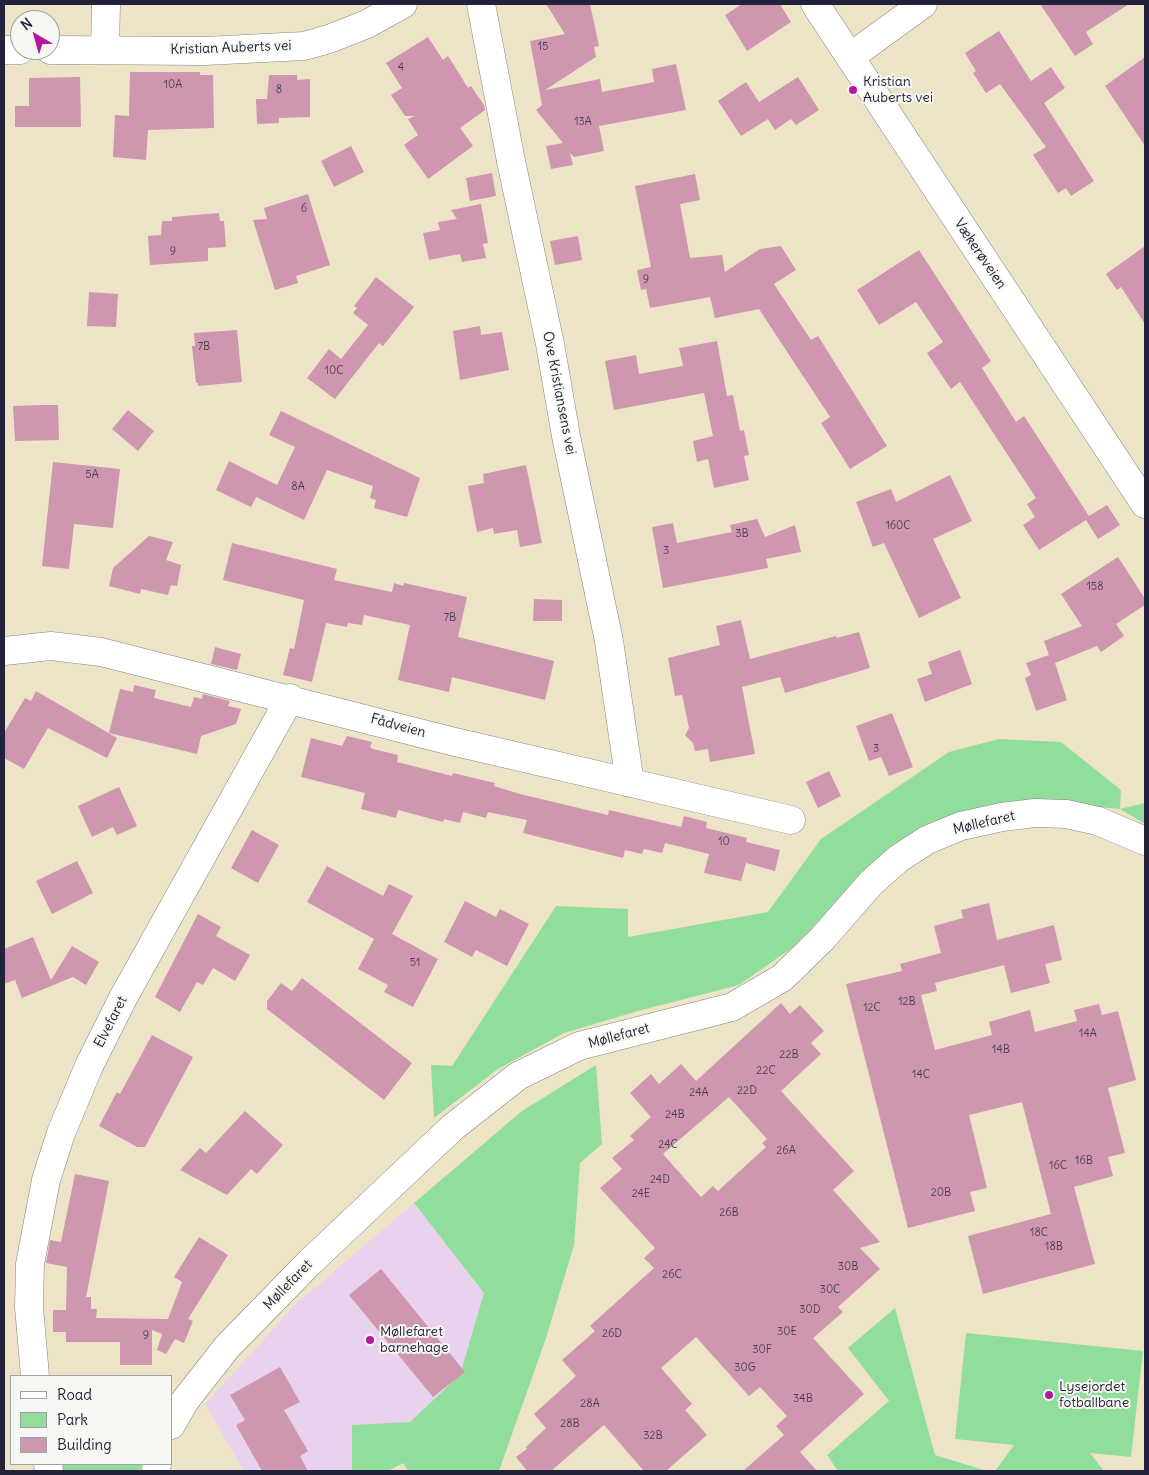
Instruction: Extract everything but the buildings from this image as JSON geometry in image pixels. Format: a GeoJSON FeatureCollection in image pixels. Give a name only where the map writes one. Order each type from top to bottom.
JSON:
{"type":"FeatureCollection","features":[{"type":"Feature","properties":{"kind":"street"},"geometry":{"type":"LineString","coordinates":[[105,50],[106,4]]}},
{"type":"Feature","properties":{"kind":"street","name":"Kristian Auberts vei"},"geometry":{"type":"LineString","coordinates":[[60,50],[205,51],[304,46],[329,39],[367,24],[403,4]]}},
{"type":"Feature","properties":{"kind":"street","name":"Ove Kristiansens vei"},"geometry":{"type":"LineString","coordinates":[[481,4],[550,344],[566,436],[608,632],[630,783]]}},
{"type":"Feature","properties":{"kind":"street","name":"Vækerøveien"},"geometry":{"type":"LineString","coordinates":[[815,4],[1145,504]]}},
{"type":"Feature","properties":{"kind":"street"},"geometry":{"type":"LineString","coordinates":[[850,57],[923,4]]}},
{"type":"Feature","properties":{"kind":"street","name":"Fådveien"},"geometry":{"type":"LineString","coordinates":[[4,651],[51,646],[101,652],[452,740],[791,820]]}},
{"type":"Feature","properties":{"kind":"street","name":"Elvefaret"},"geometry":{"type":"LineString","coordinates":[[35,1375],[29,1307],[30,1264],[42,1198],[61,1133],[89,1066],[123,998],[290,698]]}},
{"type":"Feature","properties":{"kind":"street","name":"Møllefaret"},"geometry":{"type":"LineString","coordinates":[[172,1423],[184,1402],[228,1347],[310,1262],[453,1127],[518,1076],[579,1046],[732,1007],[782,978],[822,939],[871,884],[898,859],[927,840],[961,826],[1002,817],[1035,813],[1066,814],[1098,821],[1145,841]]}},
{"type":"Feature","properties":{"kind":"shaded area","name":"Møllefaret barnehage"},"geometry":{"type":"Polygon","coordinates":[[[414,1203],[484,1293],[469,1376],[357,1471],[244,1471],[205,1404],[297,1303],[414,1203]]]}},
{"type":"Feature","properties":{"kind":"green space"},"geometry":{"type":"Polygon","coordinates":[[[999,739],[1061,742],[1121,790],[1120,809],[1032,801],[953,814],[887,852],[793,947],[739,985],[638,1011],[564,1033],[498,1069],[434,1118],[431,1065],[452,1066],[556,906],[628,909],[628,937],[768,912],[821,839],[949,752],[999,739]]]}},
{"type":"Feature","properties":{"kind":"green space"},"geometry":{"type":"Polygon","coordinates":[[[1145,803],[1145,824],[1120,809],[1145,803]]]}},
{"type":"Feature","properties":{"kind":"green space"},"geometry":{"type":"Polygon","coordinates":[[[596,1065],[602,1144],[580,1163],[574,1245],[546,1338],[499,1471],[408,1471],[403,1463],[388,1471],[352,1471],[352,1425],[410,1422],[460,1375],[484,1293],[414,1203],[522,1111],[596,1065]]]}},
{"type":"Feature","properties":{"kind":"green space"},"geometry":{"type":"Polygon","coordinates":[[[895,1308],[935,1455],[987,1471],[838,1471],[827,1455],[889,1401],[848,1348],[895,1308]]]}},
{"type":"Feature","properties":{"kind":"green space","name":"Lysejordet fotballbane"},"geometry":{"type":"Polygon","coordinates":[[[966,1333],[1143,1351],[1131,1457],[1090,1453],[1104,1471],[995,1471],[1014,1445],[955,1439],[966,1333]]]}},
{"type":"Feature","properties":{"kind":"green space"},"geometry":{"type":"Polygon","coordinates":[[[59,1465],[142,1465],[140,1471],[59,1471],[59,1465]]]}},
{"type":"Feature","properties":{"kind":"place","name":"Kristian Auberts vei"},"geometry":{"type":"Point","coordinates":[853,90]}},
{"type":"Feature","properties":{"kind":"place","name":"Møllefaret barnehage"},"geometry":{"type":"Point","coordinates":[370,1340]}},
{"type":"Feature","properties":{"kind":"place","name":"Lysejordet fotballbane"},"geometry":{"type":"Point","coordinates":[1049,1395]}}]}
